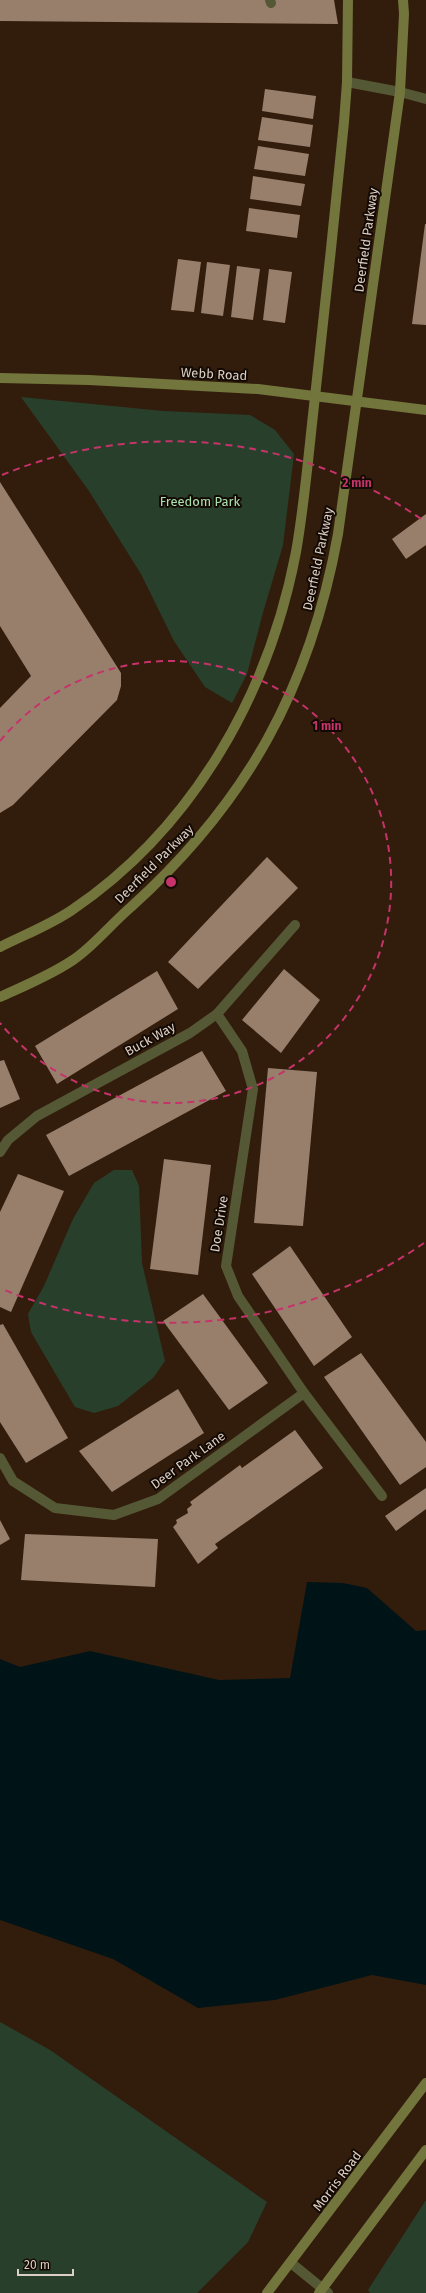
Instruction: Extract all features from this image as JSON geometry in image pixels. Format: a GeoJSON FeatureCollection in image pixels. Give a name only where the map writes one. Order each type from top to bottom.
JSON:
{"type":"FeatureCollection","features":[{"type":"Feature","properties":{"kind":"main road","name":"Deerfield Parkway"},"geometry":{"type":"LineString","coordinates":[[0,947],[70,911],[123,870],[191,797],[222,751],[237,723],[261,670],[288,583],[298,538],[315,395],[347,82],[348,0]]}},
{"type":"Feature","properties":{"kind":"main road","name":"Deerfield Parkway"},"geometry":{"type":"LineString","coordinates":[[0,998],[73,960],[156,884],[203,834],[260,754],[294,687],[323,605],[338,534],[400,92],[404,14],[403,0]]}},
{"type":"Feature","properties":{"kind":"main road","name":"Webb Road"},"geometry":{"type":"LineString","coordinates":[[0,378],[89,380],[258,390],[315,395],[426,410]]}},
{"type":"Feature","properties":{"kind":"main road","name":"Morris Road"},"geometry":{"type":"LineString","coordinates":[[267,2293],[426,2083]]}},
{"type":"Feature","properties":{"kind":"main road"},"geometry":{"type":"LineString","coordinates":[[323,2292],[426,2150]]}},
{"type":"Feature","properties":{"kind":"street"},"geometry":{"type":"LineString","coordinates":[[347,82],[400,92],[426,99]]}},
{"type":"Feature","properties":{"kind":"street","name":"Buck Way"},"geometry":{"type":"LineString","coordinates":[[0,1152],[8,1140],[37,1116],[190,1033],[216,1014],[295,925]]}},
{"type":"Feature","properties":{"kind":"street","name":"Doe Drive"},"geometry":{"type":"LineString","coordinates":[[216,1014],[242,1051],[253,1089],[226,1266],[238,1296],[304,1392],[382,1496]]}},
{"type":"Feature","properties":{"kind":"street","name":"Deer Park Lane"},"geometry":{"type":"LineString","coordinates":[[0,1458],[13,1481],[55,1508],[114,1516],[158,1499],[304,1392]]}},
{"type":"Feature","properties":{"kind":"street"},"geometry":{"type":"LineString","coordinates":[[291,2263],[323,2292]]}},
{"type":"Feature","properties":{"kind":"green space","name":"Freedom Park"},"geometry":{"type":"Polygon","coordinates":[[[21,397],[163,411],[250,415],[275,430],[294,454],[283,545],[247,674],[232,703],[205,687],[174,641],[141,574],[89,491],[21,397]]]}},
{"type":"Feature","properties":{"kind":"green space"},"geometry":{"type":"Polygon","coordinates":[[[114,1170],[132,1170],[139,1186],[142,1263],[165,1361],[153,1378],[118,1406],[94,1413],[75,1407],[31,1332],[28,1314],[44,1286],[73,1219],[94,1183],[114,1170]]]}},
{"type":"Feature","properties":{"kind":"green space"},"geometry":{"type":"Polygon","coordinates":[[[0,2022],[50,2050],[267,2202],[248,2242],[197,2293],[0,2293],[0,2022]]]}},
{"type":"Feature","properties":{"kind":"green space"},"geometry":{"type":"Polygon","coordinates":[[[426,2200],[426,2293],[370,2293],[368,2290],[426,2200]]]}},
{"type":"Feature","properties":{"kind":"shaded area"},"geometry":{"type":"Polygon","coordinates":[[[307,1582],[343,1583],[367,1588],[416,1631],[426,1630],[426,1985],[372,1975],[275,2000],[198,2008],[113,1959],[0,1920],[0,1659],[20,1667],[90,1651],[219,1680],[290,1678],[307,1582]]]}},
{"type":"Feature","properties":{"kind":"building"},"geometry":{"type":"Polygon","coordinates":[[[0,0],[334,0],[338,24],[0,21],[0,0]]]}},
{"type":"Feature","properties":{"kind":"building"},"geometry":{"type":"Polygon","coordinates":[[[265,89],[316,96],[313,119],[262,111],[265,89]]]}},
{"type":"Feature","properties":{"kind":"building"},"geometry":{"type":"Polygon","coordinates":[[[262,117],[313,125],[310,147],[258,140],[262,117]]]}},
{"type":"Feature","properties":{"kind":"building"},"geometry":{"type":"Polygon","coordinates":[[[258,146],[309,154],[305,176],[254,169],[258,146]]]}},
{"type":"Feature","properties":{"kind":"building"},"geometry":{"type":"Polygon","coordinates":[[[253,176],[305,184],[301,206],[250,199],[253,176]]]}},
{"type":"Feature","properties":{"kind":"building"},"geometry":{"type":"Polygon","coordinates":[[[249,208],[300,215],[297,238],[246,231],[249,208]]]}},
{"type":"Feature","properties":{"kind":"building"},"geometry":{"type":"Polygon","coordinates":[[[426,224],[426,325],[412,324],[426,224]]]}},
{"type":"Feature","properties":{"kind":"building"},"geometry":{"type":"Polygon","coordinates":[[[178,259],[201,262],[194,312],[171,310],[178,259]]]}},
{"type":"Feature","properties":{"kind":"building"},"geometry":{"type":"Polygon","coordinates":[[[207,262],[230,265],[223,316],[201,313],[207,262]]]}},
{"type":"Feature","properties":{"kind":"building"},"geometry":{"type":"Polygon","coordinates":[[[237,266],[260,269],[253,320],[231,317],[237,266]]]}},
{"type":"Feature","properties":{"kind":"building"},"geometry":{"type":"Polygon","coordinates":[[[269,269],[292,272],[285,323],[263,320],[269,269]]]}},
{"type":"Feature","properties":{"kind":"building"},"geometry":{"type":"Polygon","coordinates":[[[0,482],[121,673],[121,686],[117,700],[13,805],[0,813],[0,708],[31,676],[0,626],[0,482]]]}},
{"type":"Feature","properties":{"kind":"building"},"geometry":{"type":"Polygon","coordinates":[[[426,514],[426,545],[406,559],[392,539],[426,514]]]}},
{"type":"Feature","properties":{"kind":"building"},"geometry":{"type":"Polygon","coordinates":[[[267,857],[298,888],[198,989],[168,962],[267,857]]]}},
{"type":"Feature","properties":{"kind":"building"},"geometry":{"type":"Polygon","coordinates":[[[284,969],[320,1000],[281,1053],[242,1020],[284,969]]]}},
{"type":"Feature","properties":{"kind":"building"},"geometry":{"type":"Polygon","coordinates":[[[157,971],[178,1009],[57,1084],[35,1046],[157,971]]]}},
{"type":"Feature","properties":{"kind":"building"},"geometry":{"type":"Polygon","coordinates":[[[202,1051],[226,1091],[69,1176],[46,1135],[202,1051]]]}},
{"type":"Feature","properties":{"kind":"building"},"geometry":{"type":"Polygon","coordinates":[[[4,1060],[20,1099],[0,1108],[0,1061],[4,1060]]]}},
{"type":"Feature","properties":{"kind":"building"},"geometry":{"type":"Polygon","coordinates":[[[268,1068],[317,1072],[303,1226],[254,1223],[268,1068]]]}},
{"type":"Feature","properties":{"kind":"building"},"geometry":{"type":"Polygon","coordinates":[[[164,1159],[211,1165],[198,1275],[150,1269],[164,1159]]]}},
{"type":"Feature","properties":{"kind":"building"},"geometry":{"type":"Polygon","coordinates":[[[18,1174],[64,1191],[11,1312],[0,1307],[0,1212],[18,1174]]]}},
{"type":"Feature","properties":{"kind":"building"},"geometry":{"type":"Polygon","coordinates":[[[290,1246],[352,1337],[314,1366],[252,1274],[290,1246]]]}},
{"type":"Feature","properties":{"kind":"building"},"geometry":{"type":"Polygon","coordinates":[[[203,1294],[268,1383],[229,1410],[163,1321],[203,1294]]]}},
{"type":"Feature","properties":{"kind":"building"},"geometry":{"type":"Polygon","coordinates":[[[3,1324],[68,1438],[26,1463],[0,1422],[0,1325],[3,1324]]]}},
{"type":"Feature","properties":{"kind":"building"},"geometry":{"type":"Polygon","coordinates":[[[361,1353],[426,1442],[426,1467],[400,1485],[324,1377],[361,1353]]]}},
{"type":"Feature","properties":{"kind":"building"},"geometry":{"type":"Polygon","coordinates":[[[178,1389],[204,1433],[112,1492],[79,1451],[178,1389]]]}},
{"type":"Feature","properties":{"kind":"building"},"geometry":{"type":"Polygon","coordinates":[[[295,1430],[323,1468],[215,1544],[218,1548],[198,1564],[173,1527],[177,1523],[176,1520],[188,1513],[187,1509],[192,1505],[190,1502],[240,1465],[242,1468],[295,1430]]]}},
{"type":"Feature","properties":{"kind":"building"},"geometry":{"type":"Polygon","coordinates":[[[426,1488],[426,1509],[396,1531],[385,1516],[426,1488]]]}},
{"type":"Feature","properties":{"kind":"building"},"geometry":{"type":"Polygon","coordinates":[[[0,1520],[10,1539],[0,1545],[0,1520]]]}},
{"type":"Feature","properties":{"kind":"building"},"geometry":{"type":"Polygon","coordinates":[[[25,1534],[158,1539],[155,1587],[21,1580],[25,1534]]]}}]}
